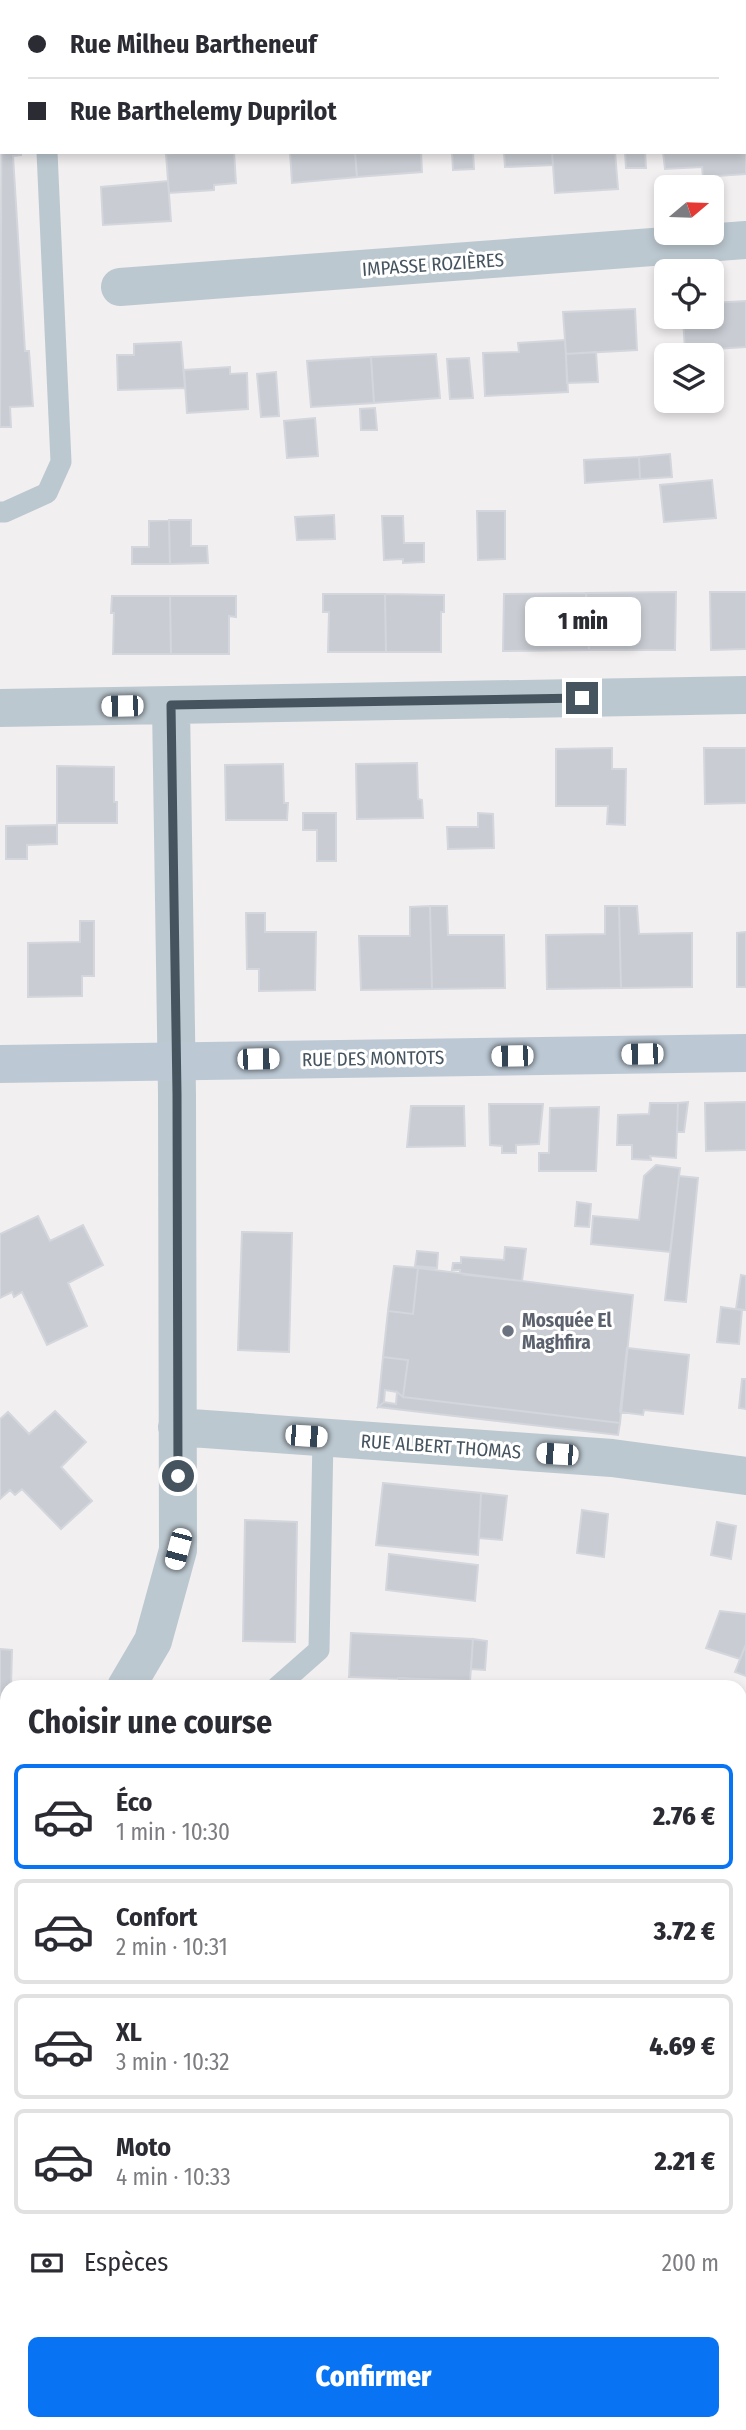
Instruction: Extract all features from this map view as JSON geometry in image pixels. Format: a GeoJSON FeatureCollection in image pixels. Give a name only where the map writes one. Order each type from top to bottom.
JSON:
{"type":"FeatureCollection","features":[{"type":"Feature","properties":{"kind":"street","name":"IMPASSE ROZIÈRES"},"geometry":{"type":"LineString","coordinates":[[120,287],[746,240]]}},
{"type":"Feature","properties":{"kind":"street"},"geometry":{"type":"LineString","coordinates":[[0,708],[746,695]]}},
{"type":"Feature","properties":{"kind":"street"},"geometry":{"type":"LineString","coordinates":[[130,1680],[153,1641],[178,1549],[171,705]]}},
{"type":"Feature","properties":{"kind":"street","name":"RUE DES MONTOTS"},"geometry":{"type":"LineString","coordinates":[[0,1064],[746,1053]]}},
{"type":"Feature","properties":{"kind":"street","name":"RUE ALBERT THOMAS"},"geometry":{"type":"LineString","coordinates":[[177,1427],[612,1458],[746,1476]]}},
{"type":"Feature","properties":{"kind":"lane"},"geometry":{"type":"LineString","coordinates":[[0,512],[47,493],[61,462],[47,154]]}},
{"type":"Feature","properties":{"kind":"lane"},"geometry":{"type":"LineString","coordinates":[[284,1680],[319,1650],[323,1437]]}},
{"type":"Feature","properties":{"kind":"building"},"geometry":{"type":"Polygon","coordinates":[[[1,154],[21,154],[13,156],[25,351],[29,351],[33,406],[10,407],[11,427],[0,427],[1,154]]]}},
{"type":"Feature","properties":{"kind":"building"},"geometry":{"type":"Polygon","coordinates":[[[166,154],[234,154],[236,183],[214,185],[214,190],[169,193],[166,154]]]}},
{"type":"Feature","properties":{"kind":"building"},"geometry":{"type":"Polygon","coordinates":[[[290,154],[355,154],[357,177],[292,183],[290,154]]]}},
{"type":"Feature","properties":{"kind":"building"},"geometry":{"type":"Polygon","coordinates":[[[355,154],[421,154],[422,172],[357,177],[355,154]]]}},
{"type":"Feature","properties":{"kind":"building"},"geometry":{"type":"Polygon","coordinates":[[[452,154],[473,154],[474,169],[453,170],[452,154]]]}},
{"type":"Feature","properties":{"kind":"building"},"geometry":{"type":"Polygon","coordinates":[[[504,154],[552,154],[553,165],[505,167],[504,154]]]}},
{"type":"Feature","properties":{"kind":"building"},"geometry":{"type":"Polygon","coordinates":[[[552,154],[615,154],[618,189],[555,193],[552,154]]]}},
{"type":"Feature","properties":{"kind":"building"},"geometry":{"type":"Polygon","coordinates":[[[625,154],[645,154],[646,168],[626,168],[625,154]]]}},
{"type":"Feature","properties":{"kind":"building"},"geometry":{"type":"Polygon","coordinates":[[[663,154],[746,154],[746,174],[703,175],[702,167],[665,169],[663,154]]]}},
{"type":"Feature","properties":{"kind":"building"},"geometry":{"type":"Polygon","coordinates":[[[168,181],[171,221],[103,225],[101,187],[168,181]]]}},
{"type":"Feature","properties":{"kind":"building"},"geometry":{"type":"Polygon","coordinates":[[[746,301],[746,347],[724,348],[724,343],[685,343],[684,329],[724,329],[724,302],[746,301]]]}},
{"type":"Feature","properties":{"kind":"building"},"geometry":{"type":"Polygon","coordinates":[[[635,309],[637,350],[566,354],[563,312],[635,309]]]}},
{"type":"Feature","properties":{"kind":"building"},"geometry":{"type":"Polygon","coordinates":[[[565,340],[568,392],[485,396],[483,353],[519,352],[518,343],[565,340]]]}},
{"type":"Feature","properties":{"kind":"building"},"geometry":{"type":"Polygon","coordinates":[[[181,342],[185,388],[118,390],[117,355],[134,355],[134,344],[181,342]]]}},
{"type":"Feature","properties":{"kind":"building"},"geometry":{"type":"Polygon","coordinates":[[[596,352],[598,382],[567,383],[566,354],[596,352]]]}},
{"type":"Feature","properties":{"kind":"building"},"geometry":{"type":"Polygon","coordinates":[[[436,354],[440,398],[374,403],[371,357],[436,354]]]}},
{"type":"Feature","properties":{"kind":"building"},"geometry":{"type":"Polygon","coordinates":[[[371,357],[374,403],[311,407],[307,361],[371,357]]]}},
{"type":"Feature","properties":{"kind":"building"},"geometry":{"type":"Polygon","coordinates":[[[469,358],[473,398],[450,399],[447,359],[469,358]]]}},
{"type":"Feature","properties":{"kind":"building"},"geometry":{"type":"Polygon","coordinates":[[[230,367],[230,374],[247,373],[248,409],[187,413],[184,370],[230,367]]]}},
{"type":"Feature","properties":{"kind":"building"},"geometry":{"type":"Polygon","coordinates":[[[276,372],[279,416],[261,417],[257,374],[276,372]]]}},
{"type":"Feature","properties":{"kind":"building"},"geometry":{"type":"Polygon","coordinates":[[[375,408],[377,430],[361,430],[360,409],[375,408]]]}},
{"type":"Feature","properties":{"kind":"building"},"geometry":{"type":"Polygon","coordinates":[[[315,418],[318,456],[287,458],[284,421],[315,418]]]}},
{"type":"Feature","properties":{"kind":"building"},"geometry":{"type":"Polygon","coordinates":[[[670,454],[672,477],[640,479],[639,457],[670,454]]]}},
{"type":"Feature","properties":{"kind":"building"},"geometry":{"type":"Polygon","coordinates":[[[639,457],[640,479],[585,483],[584,460],[639,457]]]}},
{"type":"Feature","properties":{"kind":"building"},"geometry":{"type":"Polygon","coordinates":[[[712,480],[716,518],[664,522],[660,485],[712,480]]]}},
{"type":"Feature","properties":{"kind":"building"},"geometry":{"type":"Polygon","coordinates":[[[477,511],[505,511],[505,559],[478,560],[477,511]]]}},
{"type":"Feature","properties":{"kind":"building"},"geometry":{"type":"Polygon","coordinates":[[[334,515],[335,539],[297,540],[295,517],[334,515]]]}},
{"type":"Feature","properties":{"kind":"building"},"geometry":{"type":"Polygon","coordinates":[[[382,516],[403,516],[404,543],[424,543],[424,562],[384,560],[382,516]]]}},
{"type":"Feature","properties":{"kind":"building"},"geometry":{"type":"Polygon","coordinates":[[[169,520],[191,520],[191,546],[207,546],[208,563],[170,564],[169,520]]]}},
{"type":"Feature","properties":{"kind":"building"},"geometry":{"type":"Polygon","coordinates":[[[169,520],[170,564],[132,564],[132,547],[149,547],[149,521],[169,520]]]}},
{"type":"Feature","properties":{"kind":"building"},"geometry":{"type":"Polygon","coordinates":[[[676,592],[675,650],[589,650],[586,593],[676,592]]]}},
{"type":"Feature","properties":{"kind":"building"},"geometry":{"type":"Polygon","coordinates":[[[710,592],[746,592],[746,649],[711,650],[710,592]]]}},
{"type":"Feature","properties":{"kind":"building"},"geometry":{"type":"Polygon","coordinates":[[[586,593],[589,650],[503,651],[504,594],[586,593]]]}},
{"type":"Feature","properties":{"kind":"building"},"geometry":{"type":"Polygon","coordinates":[[[323,594],[385,594],[386,652],[328,652],[329,612],[323,612],[323,594]]]}},
{"type":"Feature","properties":{"kind":"building"},"geometry":{"type":"Polygon","coordinates":[[[385,594],[444,595],[444,612],[441,612],[441,652],[386,652],[385,594]]]}},
{"type":"Feature","properties":{"kind":"building"},"geometry":{"type":"Polygon","coordinates":[[[112,596],[170,596],[171,654],[113,654],[112,596]]]}},
{"type":"Feature","properties":{"kind":"building"},"geometry":{"type":"Polygon","coordinates":[[[170,596],[236,596],[236,617],[229,616],[229,654],[171,654],[170,596]]]}},
{"type":"Feature","properties":{"kind":"building"},"geometry":{"type":"Polygon","coordinates":[[[612,748],[612,769],[626,769],[625,825],[607,824],[608,806],[556,806],[556,749],[612,748]]]}},
{"type":"Feature","properties":{"kind":"building"},"geometry":{"type":"Polygon","coordinates":[[[704,748],[746,748],[746,803],[705,804],[704,748]]]}},
{"type":"Feature","properties":{"kind":"building"},"geometry":{"type":"Polygon","coordinates":[[[417,763],[418,799],[422,800],[423,818],[357,819],[356,764],[417,763]]]}},
{"type":"Feature","properties":{"kind":"building"},"geometry":{"type":"Polygon","coordinates":[[[283,764],[284,803],[288,803],[287,820],[226,820],[225,765],[283,764]]]}},
{"type":"Feature","properties":{"kind":"building"},"geometry":{"type":"Polygon","coordinates":[[[57,766],[114,767],[117,823],[57,823],[57,766]]]}},
{"type":"Feature","properties":{"kind":"building"},"geometry":{"type":"Polygon","coordinates":[[[303,813],[336,813],[336,861],[317,861],[317,830],[303,830],[303,813]]]}},
{"type":"Feature","properties":{"kind":"building"},"geometry":{"type":"Polygon","coordinates":[[[478,813],[493,814],[494,848],[448,849],[447,827],[478,827],[478,813]]]}},
{"type":"Feature","properties":{"kind":"building"},"geometry":{"type":"Polygon","coordinates":[[[57,825],[57,844],[27,845],[27,859],[6,859],[6,826],[57,825]]]}},
{"type":"Feature","properties":{"kind":"building"},"geometry":{"type":"Polygon","coordinates":[[[430,906],[447,906],[448,935],[504,935],[505,988],[432,989],[430,906]]]}},
{"type":"Feature","properties":{"kind":"building"},"geometry":{"type":"Polygon","coordinates":[[[430,906],[432,989],[361,990],[359,936],[410,936],[410,907],[430,906]]]}},
{"type":"Feature","properties":{"kind":"building"},"geometry":{"type":"Polygon","coordinates":[[[605,906],[619,906],[621,988],[547,989],[546,935],[605,934],[605,906]]]}},
{"type":"Feature","properties":{"kind":"building"},"geometry":{"type":"Polygon","coordinates":[[[619,906],[637,906],[639,934],[692,933],[692,987],[621,988],[619,906]]]}},
{"type":"Feature","properties":{"kind":"building"},"geometry":{"type":"Polygon","coordinates":[[[246,913],[265,913],[265,932],[316,932],[315,990],[259,991],[259,969],[247,969],[246,913]]]}},
{"type":"Feature","properties":{"kind":"building"},"geometry":{"type":"Polygon","coordinates":[[[80,921],[94,921],[94,976],[82,976],[82,996],[28,997],[28,943],[80,942],[80,921]]]}},
{"type":"Feature","properties":{"kind":"building"},"geometry":{"type":"Polygon","coordinates":[[[746,932],[746,987],[737,987],[737,933],[746,932]]]}},
{"type":"Feature","properties":{"kind":"building"},"geometry":{"type":"Polygon","coordinates":[[[688,1102],[684,1132],[677,1132],[678,1103],[688,1102]]]}},
{"type":"Feature","properties":{"kind":"building"},"geometry":{"type":"Polygon","coordinates":[[[746,1102],[746,1150],[706,1151],[705,1103],[746,1102]]]}},
{"type":"Feature","properties":{"kind":"building"},"geometry":{"type":"Polygon","coordinates":[[[650,1103],[678,1103],[676,1158],[650,1156],[651,1160],[632,1159],[632,1145],[617,1145],[618,1115],[649,1114],[650,1103]]]}},
{"type":"Feature","properties":{"kind":"building"},"geometry":{"type":"Polygon","coordinates":[[[489,1104],[543,1104],[539,1144],[516,1145],[516,1153],[502,1153],[502,1146],[490,1145],[489,1104]]]}},
{"type":"Feature","properties":{"kind":"building"},"geometry":{"type":"Polygon","coordinates":[[[411,1106],[464,1106],[465,1146],[407,1147],[411,1106]]]}},
{"type":"Feature","properties":{"kind":"building"},"geometry":{"type":"Polygon","coordinates":[[[599,1107],[596,1171],[539,1171],[539,1153],[549,1153],[550,1108],[599,1107]]]}},
{"type":"Feature","properties":{"kind":"building"},"geometry":{"type":"Polygon","coordinates":[[[656,1165],[680,1168],[670,1252],[591,1244],[593,1216],[639,1220],[644,1176],[656,1165]]]}},
{"type":"Feature","properties":{"kind":"building"},"geometry":{"type":"Polygon","coordinates":[[[679,1176],[698,1178],[686,1302],[665,1300],[679,1176]]]}},
{"type":"Feature","properties":{"kind":"building"},"geometry":{"type":"Polygon","coordinates":[[[577,1202],[591,1204],[589,1227],[575,1226],[577,1202]]]}},
{"type":"Feature","properties":{"kind":"building"},"geometry":{"type":"Polygon","coordinates":[[[38,1216],[50,1241],[83,1225],[103,1265],[68,1283],[87,1326],[47,1345],[22,1292],[14,1297],[12,1292],[0,1298],[0,1234],[38,1216]]]}},
{"type":"Feature","properties":{"kind":"building"},"geometry":{"type":"Polygon","coordinates":[[[242,1232],[292,1233],[289,1352],[238,1350],[242,1232]]]}},
{"type":"Feature","properties":{"kind":"building"},"geometry":{"type":"Polygon","coordinates":[[[505,1247],[526,1249],[522,1281],[460,1274],[460,1270],[452,1270],[453,1263],[461,1263],[461,1257],[504,1260],[505,1247]]]}},
{"type":"Feature","properties":{"kind":"building"},"geometry":{"type":"Polygon","coordinates":[[[417,1251],[438,1253],[437,1268],[415,1266],[417,1251]]]}},
{"type":"Feature","properties":{"kind":"building"},"geometry":{"type":"Polygon","coordinates":[[[394,1266],[418,1268],[413,1314],[388,1311],[394,1266]]]}},
{"type":"Feature","properties":{"kind":"building","name":"Mosquée El Maghfira"},"geometry":{"type":"Polygon","coordinates":[[[418,1268],[633,1295],[620,1423],[403,1397],[408,1360],[383,1357],[388,1311],[413,1314],[418,1268]]]}},
{"type":"Feature","properties":{"kind":"building"},"geometry":{"type":"Polygon","coordinates":[[[741,1275],[746,1276],[746,1310],[736,1309],[741,1275]]]}},
{"type":"Feature","properties":{"kind":"building"},"geometry":{"type":"Polygon","coordinates":[[[721,1307],[742,1310],[739,1344],[717,1342],[721,1307]]]}},
{"type":"Feature","properties":{"kind":"building"},"geometry":{"type":"Polygon","coordinates":[[[627,1348],[689,1355],[683,1414],[644,1410],[643,1415],[620,1412],[627,1348]]]}},
{"type":"Feature","properties":{"kind":"building"},"geometry":{"type":"Polygon","coordinates":[[[383,1357],[408,1360],[403,1397],[397,1392],[385,1390],[384,1402],[378,1407],[383,1357]]]}},
{"type":"Feature","properties":{"kind":"building"},"geometry":{"type":"Polygon","coordinates":[[[742,1379],[746,1379],[746,1409],[739,1408],[742,1379]]]}},
{"type":"Feature","properties":{"kind":"building"},"geometry":{"type":"Polygon","coordinates":[[[397,1392],[403,1397],[620,1423],[618,1435],[378,1407],[384,1402],[396,1404],[397,1392]]]}},
{"type":"Feature","properties":{"kind":"building"},"geometry":{"type":"Polygon","coordinates":[[[55,1411],[86,1442],[61,1467],[92,1501],[61,1529],[22,1489],[15,1495],[10,1490],[0,1499],[0,1419],[8,1412],[29,1434],[55,1411]]]}},
{"type":"Feature","properties":{"kind":"building"},"geometry":{"type":"Polygon","coordinates":[[[383,1483],[481,1493],[478,1555],[376,1545],[383,1483]]]}},
{"type":"Feature","properties":{"kind":"building"},"geometry":{"type":"Polygon","coordinates":[[[481,1493],[507,1496],[502,1540],[479,1538],[481,1493]]]}},
{"type":"Feature","properties":{"kind":"building"},"geometry":{"type":"Polygon","coordinates":[[[582,1510],[608,1514],[604,1557],[577,1553],[582,1510]]]}},
{"type":"Feature","properties":{"kind":"building"},"geometry":{"type":"Polygon","coordinates":[[[245,1520],[297,1522],[295,1642],[243,1641],[245,1520]]]}},
{"type":"Feature","properties":{"kind":"building"},"geometry":{"type":"Polygon","coordinates":[[[717,1522],[736,1526],[731,1559],[711,1555],[717,1522]]]}},
{"type":"Feature","properties":{"kind":"building"},"geometry":{"type":"Polygon","coordinates":[[[389,1554],[478,1565],[475,1601],[386,1590],[389,1554]]]}},
{"type":"Feature","properties":{"kind":"building"},"geometry":{"type":"Polygon","coordinates":[[[720,1611],[746,1614],[746,1644],[740,1659],[706,1648],[720,1611]]]}},
{"type":"Feature","properties":{"kind":"building"},"geometry":{"type":"Polygon","coordinates":[[[351,1633],[473,1639],[470,1680],[349,1677],[351,1633]]]}},
{"type":"Feature","properties":{"kind":"building"},"geometry":{"type":"Polygon","coordinates":[[[473,1639],[487,1641],[485,1670],[471,1669],[473,1639]]]}},
{"type":"Feature","properties":{"kind":"building"},"geometry":{"type":"Polygon","coordinates":[[[746,1644],[746,1676],[735,1672],[746,1644]]]}},
{"type":"Feature","properties":{"kind":"building"},"geometry":{"type":"Polygon","coordinates":[[[0,1649],[12,1650],[11,1680],[0,1680],[0,1649]]]}},
{"type":"Feature","properties":{"kind":"building"},"geometry":{"type":"Polygon","coordinates":[[[398,1678],[446,1680],[398,1680],[398,1678]]]}},
{"type":"Feature","properties":{"kind":"place","name":"Mosquée El Maghfira"},"geometry":{"type":"Point","coordinates":[508,1331]}},
{"type":"Feature","properties":{"kind":"route"},"geometry":{"type":"LineString","coordinates":[[178,1476],[177,1094],[171,705],[582,698]]}}]}
